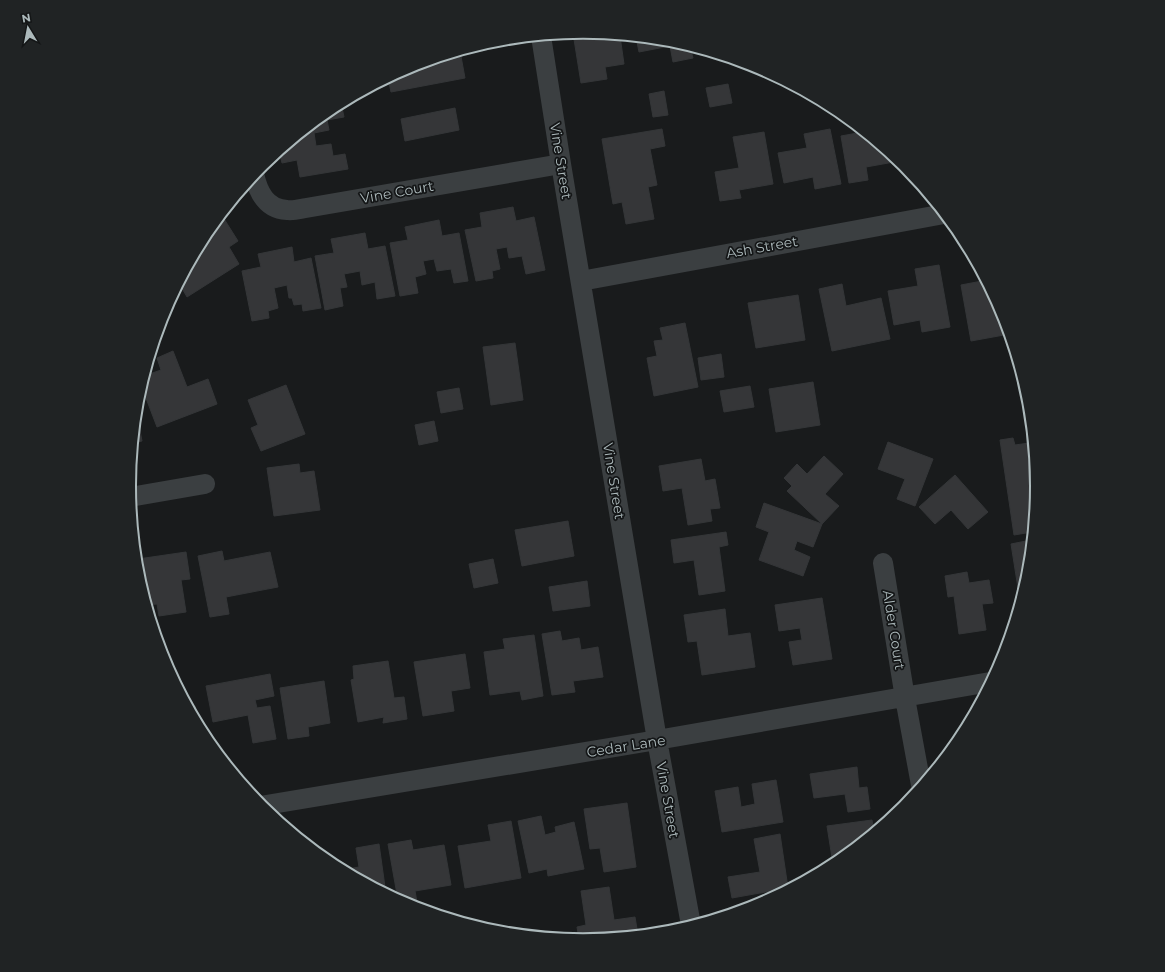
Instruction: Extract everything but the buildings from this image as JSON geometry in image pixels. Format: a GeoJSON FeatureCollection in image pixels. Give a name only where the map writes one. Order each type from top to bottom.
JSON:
{"type":"FeatureCollection","features":[{"type":"Feature","properties":{"kind":"street","name":"Vine Street"},"geometry":{"type":"LineString","coordinates":[[542,41],[560,164],[581,280],[657,740],[690,920]]}},
{"type":"Feature","properties":{"kind":"street","name":"Vine Court"},"geometry":{"type":"LineString","coordinates":[[255,181],[256,186],[264,200],[272,207],[286,210],[306,208],[560,164]]}},
{"type":"Feature","properties":{"kind":"street","name":"Ash Street"},"geometry":{"type":"LineString","coordinates":[[581,280],[938,215]]}},
{"type":"Feature","properties":{"kind":"street"},"geometry":{"type":"LineString","coordinates":[[136,496],[205,484]]}},
{"type":"Feature","properties":{"kind":"street","name":"Alder Court"},"geometry":{"type":"LineString","coordinates":[[883,563],[920,780]]}},
{"type":"Feature","properties":{"kind":"street","name":"Cedar Lane"},"geometry":{"type":"LineString","coordinates":[[269,805],[905,698],[983,683]]}}]}
